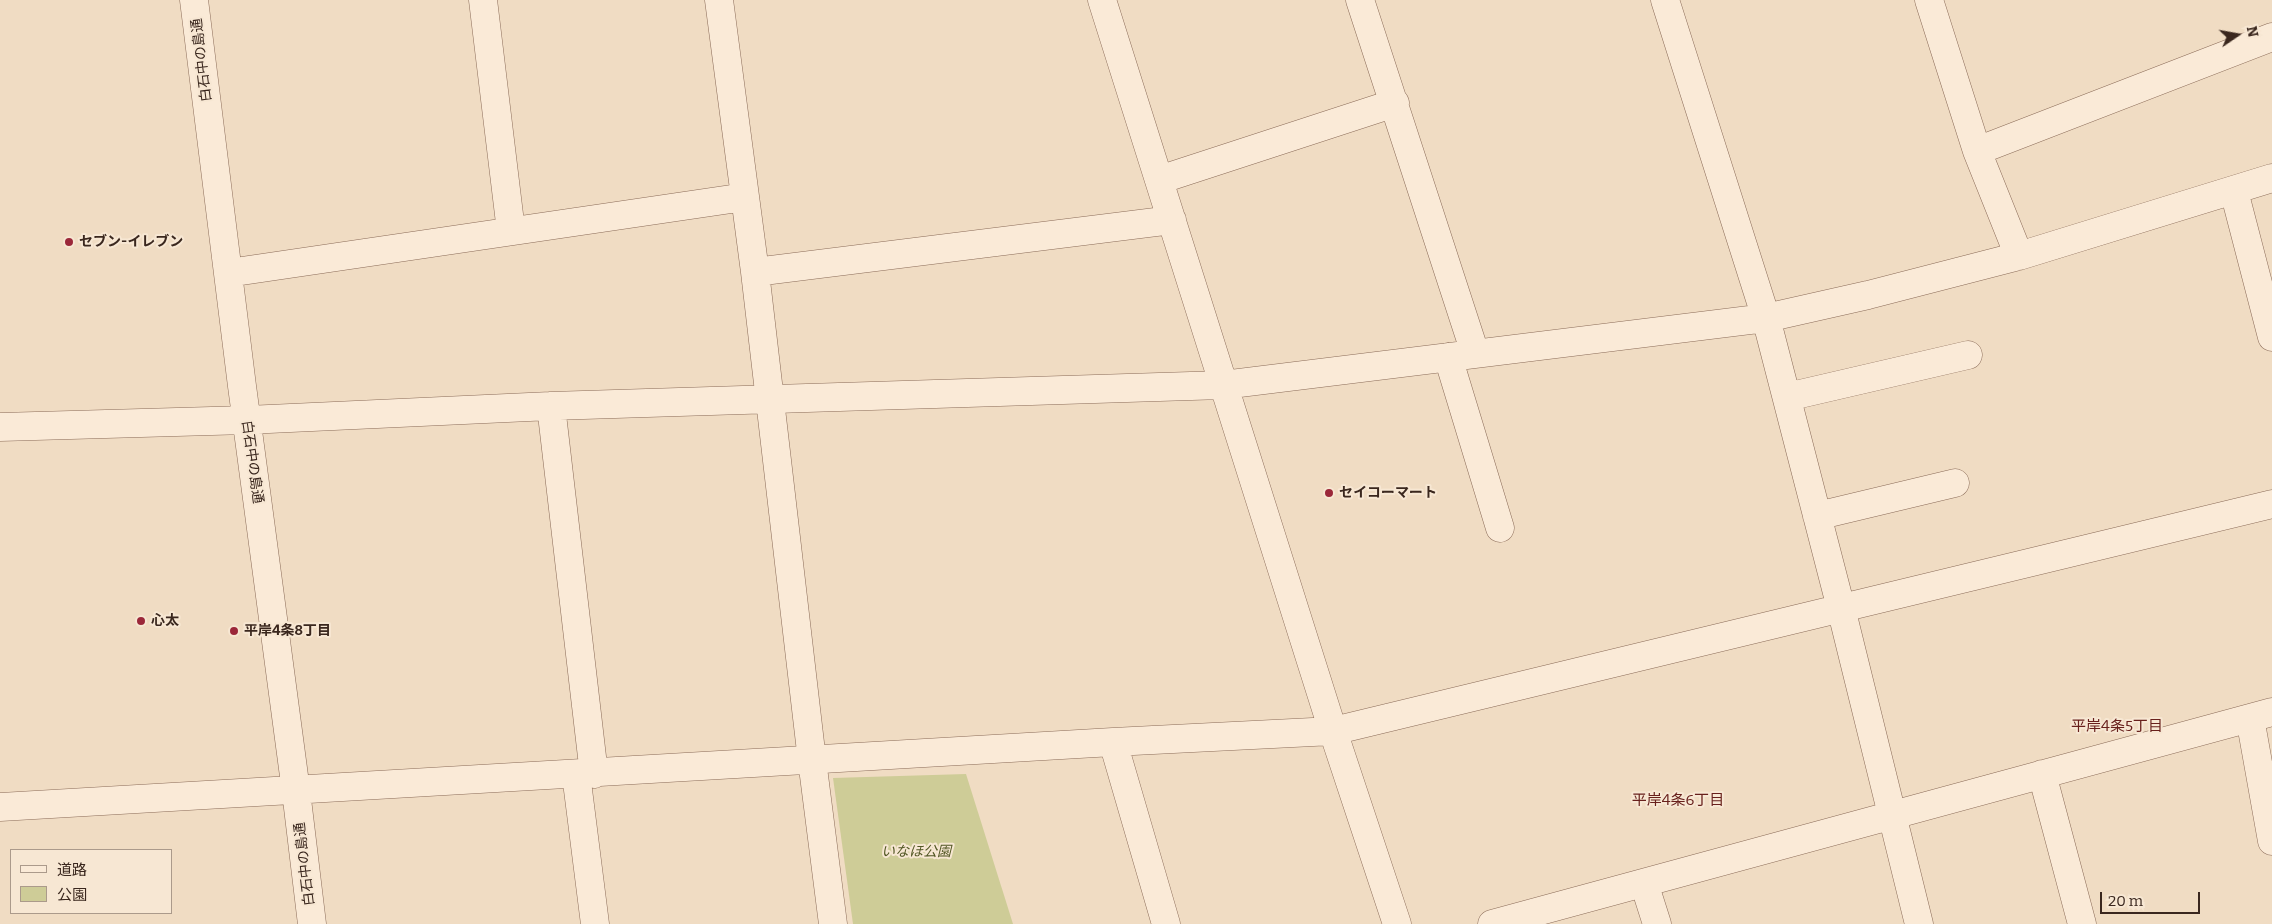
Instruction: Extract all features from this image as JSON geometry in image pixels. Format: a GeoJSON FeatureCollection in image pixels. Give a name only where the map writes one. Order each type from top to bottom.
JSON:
{"type":"FeatureCollection","features":[{"type":"Feature","properties":{"kind":"street","name":"白石中の島通"},"geometry":{"type":"LineString","coordinates":[[194,0],[312,924]]}},
{"type":"Feature","properties":{"kind":"street"},"geometry":{"type":"LineString","coordinates":[[483,0],[511,231]]}},
{"type":"Feature","properties":{"kind":"street"},"geometry":{"type":"LineString","coordinates":[[718,0],[755,272],[833,924]]}},
{"type":"Feature","properties":{"kind":"street"},"geometry":{"type":"LineString","coordinates":[[1102,0],[1333,731],[1397,924]]}},
{"type":"Feature","properties":{"kind":"street"},"geometry":{"type":"LineString","coordinates":[[1360,0],[1475,354]]}},
{"type":"Feature","properties":{"kind":"street"},"geometry":{"type":"LineString","coordinates":[[1665,0],[1766,318],[1841,608],[1919,924]]}},
{"type":"Feature","properties":{"kind":"street"},"geometry":{"type":"LineString","coordinates":[[1931,1],[1977,152],[2019,256]]}},
{"type":"Feature","properties":{"kind":"street"},"geometry":{"type":"LineString","coordinates":[[1977,152],[2272,37]]}},
{"type":"Feature","properties":{"kind":"street"},"geometry":{"type":"LineString","coordinates":[[1159,180],[1394,103]]}},
{"type":"Feature","properties":{"kind":"street"},"geometry":{"type":"LineString","coordinates":[[0,427],[247,420],[551,406],[1223,385],[1766,318],[1868,295],[2019,256],[2272,178]]}},
{"type":"Feature","properties":{"kind":"street"},"geometry":{"type":"LineString","coordinates":[[2234,191],[2272,337]]}},
{"type":"Feature","properties":{"kind":"street"},"geometry":{"type":"LineString","coordinates":[[228,273],[745,197]]}},
{"type":"Feature","properties":{"kind":"street"},"geometry":{"type":"LineString","coordinates":[[755,272],[1172,220]]}},
{"type":"Feature","properties":{"kind":"street"},"geometry":{"type":"LineString","coordinates":[[1787,397],[1968,355]]}},
{"type":"Feature","properties":{"kind":"street"},"geometry":{"type":"LineString","coordinates":[[1448,357],[1500,528]]}},
{"type":"Feature","properties":{"kind":"street"},"geometry":{"type":"LineString","coordinates":[[551,406],[585,774],[595,924]]}},
{"type":"Feature","properties":{"kind":"street"},"geometry":{"type":"LineString","coordinates":[[1817,516],[1954,483]]}},
{"type":"Feature","properties":{"kind":"street"},"geometry":{"type":"LineString","coordinates":[[0,807],[1113,742],[1333,731],[2272,504]]}},
{"type":"Feature","properties":{"kind":"street"},"geometry":{"type":"LineString","coordinates":[[1492,924],[2261,715],[2272,841]]}},
{"type":"Feature","properties":{"kind":"street"},"geometry":{"type":"LineString","coordinates":[[1113,742],[1166,924]]}},
{"type":"Feature","properties":{"kind":"street"},"geometry":{"type":"LineString","coordinates":[[2042,774],[2082,924]]}},
{"type":"Feature","properties":{"kind":"street"},"geometry":{"type":"LineString","coordinates":[[1644,883],[1657,924]]}},
{"type":"Feature","properties":{"kind":"green space","name":"いなほ公園"},"geometry":{"type":"Polygon","coordinates":[[[966,774],[1013,924],[853,924],[833,778],[966,774]]]}},
{"type":"Feature","properties":{"kind":"place","name":"セブン-イレブン"},"geometry":{"type":"Point","coordinates":[69,242]}},
{"type":"Feature","properties":{"kind":"place","name":"セイコーマート"},"geometry":{"type":"Point","coordinates":[1329,493]}},
{"type":"Feature","properties":{"kind":"place","name":"心太"},"geometry":{"type":"Point","coordinates":[141,621]}},
{"type":"Feature","properties":{"kind":"place","name":"平岸4条8丁目"},"geometry":{"type":"Point","coordinates":[234,631]}},
{"type":"Feature","properties":{"kind":"district","name":"平岸4条5丁目"},"geometry":{"type":"Point","coordinates":[2117,727]}},
{"type":"Feature","properties":{"kind":"district","name":"平岸4条6丁目"},"geometry":{"type":"Point","coordinates":[1678,801]}}]}
